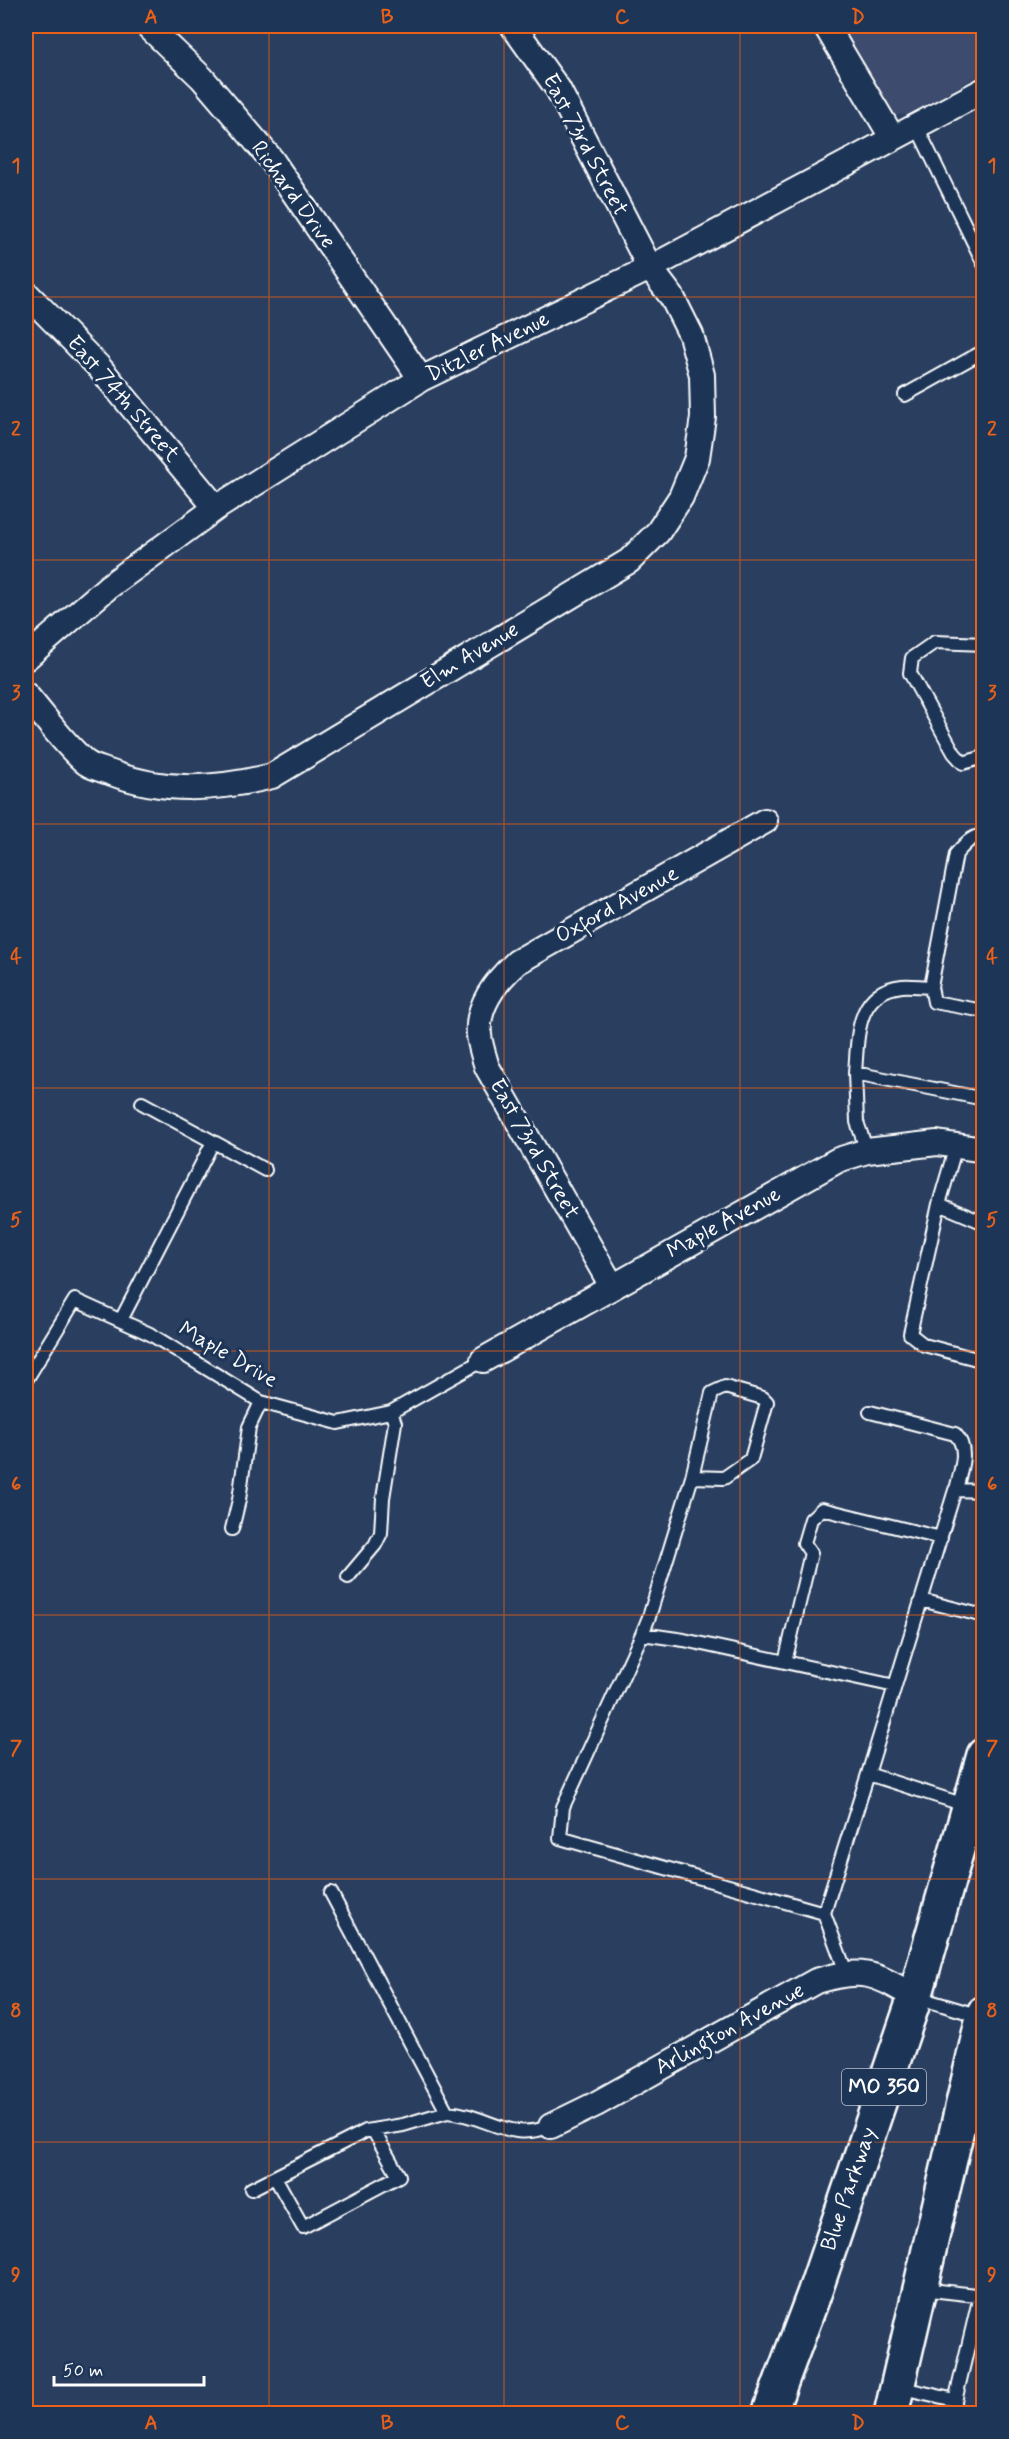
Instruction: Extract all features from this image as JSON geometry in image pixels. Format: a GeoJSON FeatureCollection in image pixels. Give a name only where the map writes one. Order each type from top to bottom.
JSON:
{"type":"FeatureCollection","features":[{"type":"Feature","properties":{"kind":"highway","name":"Blue Parkway"},"geometry":{"type":"LineString","coordinates":[[769,2414],[814,2294],[915,1997],[984,1755]]}},
{"type":"Feature","properties":{"kind":"highway"},"geometry":{"type":"LineString","coordinates":[[894,2400],[920,2288],[973,2109],[983,2016]]}},
{"type":"Feature","properties":{"kind":"street","name":"Richard Drive"},"geometry":{"type":"LineString","coordinates":[[148,26],[202,78],[270,159],[421,379]]}},
{"type":"Feature","properties":{"kind":"street","name":"East 73rd Street"},"geometry":{"type":"LineString","coordinates":[[513,26],[558,89],[650,268]]}},
{"type":"Feature","properties":{"kind":"street"},"geometry":{"type":"LineString","coordinates":[[826,26],[892,137]]}},
{"type":"Feature","properties":{"kind":"street","name":"Ditzler Avenue"},"geometry":{"type":"LineString","coordinates":[[26,658],[108,587],[216,508],[421,379],[650,268],[984,90]]}},
{"type":"Feature","properties":{"kind":"street","name":"Elm Avenue"},"geometry":{"type":"LineString","coordinates":[[26,695],[85,763],[125,779],[158,786],[192,789],[234,786],[272,776],[629,561],[658,532],[681,497],[697,458],[703,417],[702,375],[691,335],[672,297],[650,268]]}},
{"type":"Feature","properties":{"kind":"street","name":"East 74th Street"},"geometry":{"type":"LineString","coordinates":[[26,293],[98,366],[216,508]]}},
{"type":"Feature","properties":{"kind":"street","name":"Oxford Avenue"},"geometry":{"type":"LineString","coordinates":[[484,1005],[498,979],[517,962],[765,821]]}},
{"type":"Feature","properties":{"kind":"street","name":"East 73rd Street"},"geometry":{"type":"LineString","coordinates":[[484,1005],[479,1034],[487,1067],[612,1286]]}},
{"type":"Feature","properties":{"kind":"street","name":"Maple Avenue"},"geometry":{"type":"LineString","coordinates":[[483,1360],[838,1160],[867,1151],[937,1143],[984,1150]]}},
{"type":"Feature","properties":{"kind":"street","name":"Arlington Avenue"},"geometry":{"type":"LineString","coordinates":[[551,2126],[596,2104],[816,1981],[846,1972],[877,1976],[915,1997]]}},
{"type":"Feature","properties":{"kind":"lane"},"geometry":{"type":"LineString","coordinates":[[916,125],[984,264]]}},
{"type":"Feature","properties":{"kind":"lane"},"geometry":{"type":"LineString","coordinates":[[905,395],[984,351]]}},
{"type":"Feature","properties":{"kind":"lane"},"geometry":{"type":"LineString","coordinates":[[984,644],[935,642],[912,658],[910,673],[954,753],[963,763],[984,757]]}},
{"type":"Feature","properties":{"kind":"lane"},"geometry":{"type":"LineString","coordinates":[[984,835],[965,843],[956,854],[931,987],[934,1002],[984,1011]]}},
{"type":"Feature","properties":{"kind":"lane"},"geometry":{"type":"LineString","coordinates":[[867,1151],[857,1122],[855,1073],[859,1023],[867,1004],[891,988],[931,987]]}},
{"type":"Feature","properties":{"kind":"lane"},"geometry":{"type":"LineString","coordinates":[[855,1073],[984,1099]]}},
{"type":"Feature","properties":{"kind":"lane"},"geometry":{"type":"LineString","coordinates":[[142,1103],[265,1170]]}},
{"type":"Feature","properties":{"kind":"lane"},"geometry":{"type":"LineString","coordinates":[[121,1320],[213,1142]]}},
{"type":"Feature","properties":{"kind":"lane"},"geometry":{"type":"LineString","coordinates":[[956,1146],[939,1204],[910,1334],[924,1345],[984,1361]]}},
{"type":"Feature","properties":{"kind":"lane"},"geometry":{"type":"LineString","coordinates":[[939,1204],[984,1223]]}},
{"type":"Feature","properties":{"kind":"lane","name":"Maple Drive"},"geometry":{"type":"LineString","coordinates":[[26,1380],[75,1300],[150,1334],[261,1402],[338,1423],[391,1412],[483,1360]]}},
{"type":"Feature","properties":{"kind":"lane"},"geometry":{"type":"LineString","coordinates":[[692,1477],[724,1478],[751,1459],[766,1402],[763,1398],[724,1387],[712,1393],[692,1477],[642,1635],[563,1807],[560,1838],[824,1913]]}},
{"type":"Feature","properties":{"kind":"lane"},"geometry":{"type":"LineString","coordinates":[[232,1529],[239,1500],[249,1427],[261,1402]]}},
{"type":"Feature","properties":{"kind":"lane"},"geometry":{"type":"LineString","coordinates":[[348,1577],[375,1545],[381,1533],[395,1424],[391,1412]]}},
{"type":"Feature","properties":{"kind":"lane"},"geometry":{"type":"LineString","coordinates":[[846,1972],[824,1913],[956,1490],[964,1449],[961,1440],[955,1434],[870,1412]]}},
{"type":"Feature","properties":{"kind":"lane"},"geometry":{"type":"LineString","coordinates":[[956,1490],[984,1491]]}},
{"type":"Feature","properties":{"kind":"lane"},"geometry":{"type":"LineString","coordinates":[[785,1662],[811,1552],[804,1543],[811,1519],[822,1509],[941,1538]]}},
{"type":"Feature","properties":{"kind":"lane"},"geometry":{"type":"LineString","coordinates":[[921,1600],[984,1616]]}},
{"type":"Feature","properties":{"kind":"lane"},"geometry":{"type":"LineString","coordinates":[[642,1635],[684,1640],[895,1686]]}},
{"type":"Feature","properties":{"kind":"lane"},"geometry":{"type":"LineString","coordinates":[[868,1774],[970,1806]]}},
{"type":"Feature","properties":{"kind":"lane"},"geometry":{"type":"LineString","coordinates":[[331,1893],[447,2112]]}},
{"type":"Feature","properties":{"kind":"lane"},"geometry":{"type":"LineString","coordinates":[[915,1997],[983,2016]]}},
{"type":"Feature","properties":{"kind":"lane"},"geometry":{"type":"LineString","coordinates":[[251,2189],[343,2141],[373,2130],[403,2125],[447,2112],[476,2117],[503,2129],[519,2133],[537,2132],[551,2126]]}},
{"type":"Feature","properties":{"kind":"lane"},"geometry":{"type":"LineString","coordinates":[[275,2177],[303,2227],[399,2176],[373,2130]]}},
{"type":"Feature","properties":{"kind":"lane"},"geometry":{"type":"LineString","coordinates":[[920,2288],[982,2296],[952,2414]]}},
{"type":"Feature","properties":{"kind":"lane"},"geometry":{"type":"LineString","coordinates":[[894,2400],[956,2400]]}},
{"type":"Feature","properties":{"kind":"shaded area"},"geometry":{"type":"Polygon","coordinates":[[[838,26],[983,26],[983,73],[909,114],[891,116],[838,26]]]}}]}
